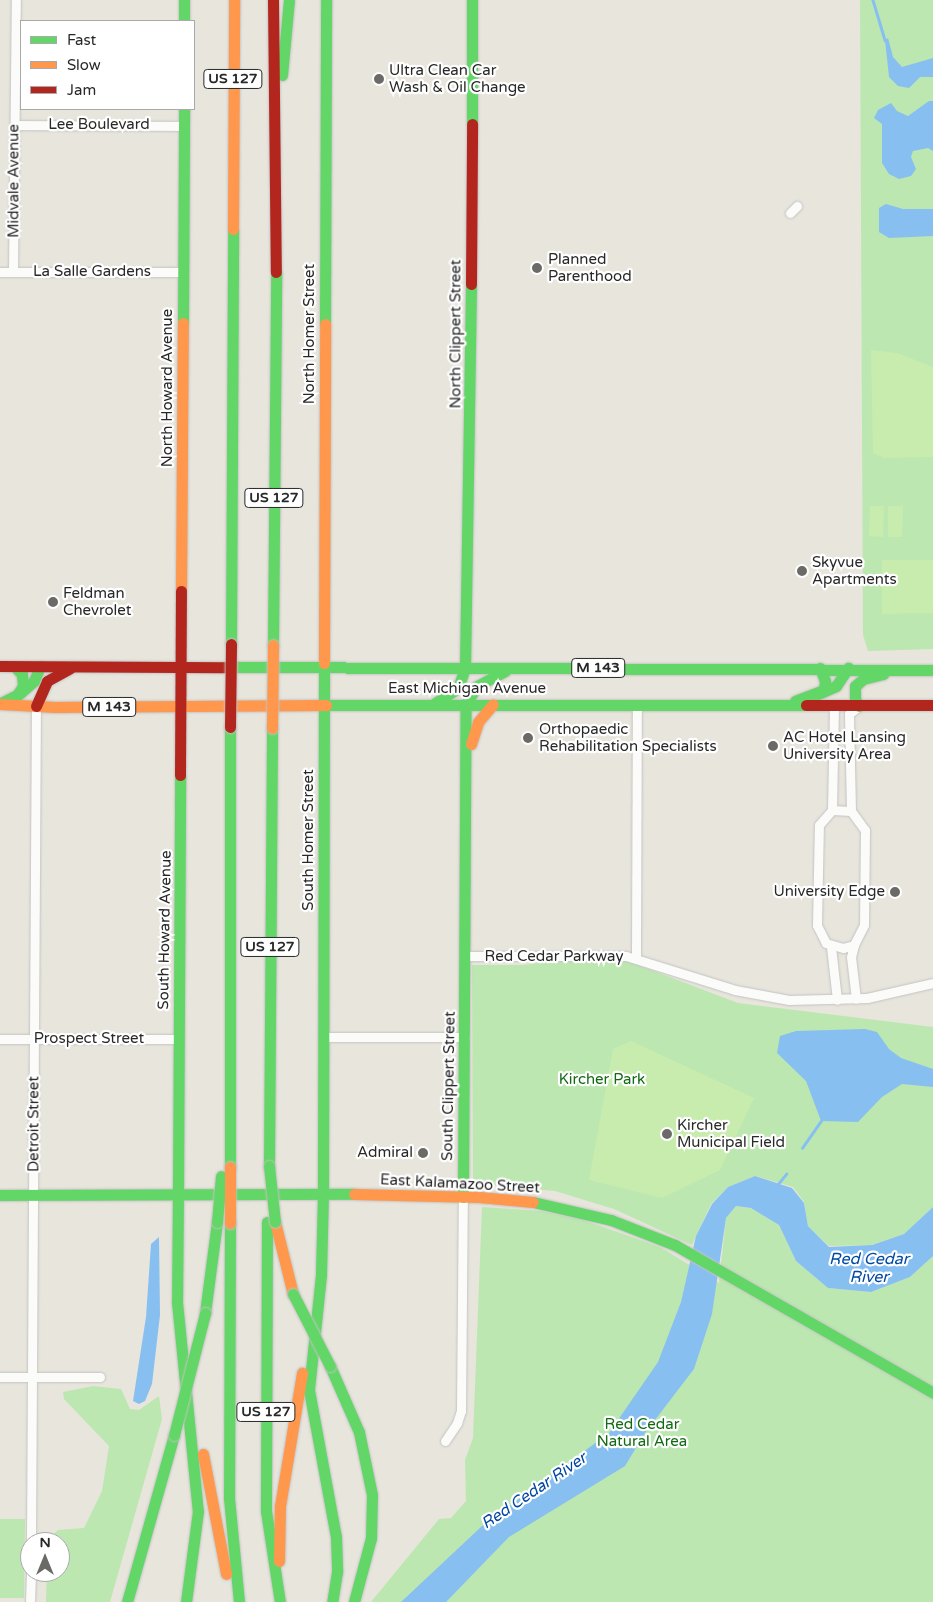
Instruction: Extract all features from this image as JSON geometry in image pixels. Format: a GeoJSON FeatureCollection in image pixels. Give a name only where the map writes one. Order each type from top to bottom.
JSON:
{"type":"FeatureCollection","features":[{"type":"Feature","properties":{"kind":"main road"},"geometry":{"type":"LineString","coordinates":[[184,0],[184,20]]}},
{"type":"Feature","properties":{"kind":"main road"},"geometry":{"type":"LineString","coordinates":[[225,0],[232,159]]}},
{"type":"Feature","properties":{"kind":"main road","name":"US 127"},"geometry":{"type":"LineString","coordinates":[[234,0],[230,302],[231,644],[226,1167],[230,1223],[228,1498],[239,1602]]}},
{"type":"Feature","properties":{"kind":"main road","name":"US 127"},"geometry":{"type":"LineString","coordinates":[[273,0],[276,297],[268,1166],[271,1222],[266,1511],[280,1602]]}},
{"type":"Feature","properties":{"kind":"main road"},"geometry":{"type":"LineString","coordinates":[[274,158],[289,0]]}},
{"type":"Feature","properties":{"kind":"main road","name":"North Homer Street"},"geometry":{"type":"LineString","coordinates":[[325,668],[326,0]]}},
{"type":"Feature","properties":{"kind":"main road","name":"North Clippert Street"},"geometry":{"type":"LineString","coordinates":[[465,668],[470,481],[472,0]]}},
{"type":"Feature","properties":{"kind":"main road","name":"North Howard Avenue"},"geometry":{"type":"LineString","coordinates":[[182,667],[184,110]]}},
{"type":"Feature","properties":{"kind":"main road","name":"East Michigan Avenue"},"geometry":{"type":"LineString","coordinates":[[0,666],[848,668],[933,670]]}},
{"type":"Feature","properties":{"kind":"main road"},"geometry":{"type":"LineString","coordinates":[[14,666],[23,677],[17,695]]}},
{"type":"Feature","properties":{"kind":"main road"},"geometry":{"type":"LineString","coordinates":[[0,704],[32,684],[40,666]]}},
{"type":"Feature","properties":{"kind":"main road"},"geometry":{"type":"LineString","coordinates":[[36,706],[43,687],[57,674],[76,666]]}},
{"type":"Feature","properties":{"kind":"main road","name":"South Howard Avenue"},"geometry":{"type":"LineString","coordinates":[[182,667],[177,1297],[185,1367]]}},
{"type":"Feature","properties":{"kind":"main road","name":"South Homer Street"},"geometry":{"type":"LineString","coordinates":[[317,1308],[322,1256],[325,668]]}},
{"type":"Feature","properties":{"kind":"main road"},"geometry":{"type":"LineString","coordinates":[[422,704],[438,702],[455,691],[465,668]]}},
{"type":"Feature","properties":{"kind":"main road"},"geometry":{"type":"LineString","coordinates":[[466,704],[471,692],[482,682],[515,668]]}},
{"type":"Feature","properties":{"kind":"main road"},"geometry":{"type":"LineString","coordinates":[[818,694],[825,684],[820,668]]}},
{"type":"Feature","properties":{"kind":"main road"},"geometry":{"type":"LineString","coordinates":[[780,706],[836,686],[848,668]]}},
{"type":"Feature","properties":{"kind":"main road"},"geometry":{"type":"LineString","coordinates":[[834,706],[848,688],[863,679],[907,669]]}},
{"type":"Feature","properties":{"kind":"main road"},"geometry":{"type":"LineString","coordinates":[[55,707],[48,690],[57,674]]}},
{"type":"Feature","properties":{"kind":"main road"},"geometry":{"type":"LineString","coordinates":[[859,706],[854,689],[863,679]]}},
{"type":"Feature","properties":{"kind":"main road","name":"East Michigan Avenue"},"geometry":{"type":"LineString","coordinates":[[0,704],[55,707],[325,704],[933,705]]}},
{"type":"Feature","properties":{"kind":"main road","name":"South Clippert Street"},"geometry":{"type":"LineString","coordinates":[[463,1197],[466,956],[466,704]]}},
{"type":"Feature","properties":{"kind":"main road","name":"South Clippert Street"},"geometry":{"type":"LineString","coordinates":[[467,756],[476,726],[493,704]]}},
{"type":"Feature","properties":{"kind":"main road"},"geometry":{"type":"LineString","coordinates":[[128,1602],[205,1313],[226,1167]]}},
{"type":"Feature","properties":{"kind":"main road","name":"East Kalamazoo Street"},"geometry":{"type":"LineString","coordinates":[[0,1195],[322,1193],[463,1197],[551,1204],[611,1220],[676,1245],[933,1393]]}},
{"type":"Feature","properties":{"kind":"main road"},"geometry":{"type":"LineString","coordinates":[[271,1222],[284,1268],[294,1294],[330,1366],[359,1432],[372,1495],[370,1545],[354,1602]]}},
{"type":"Feature","properties":{"kind":"main road"},"geometry":{"type":"LineString","coordinates":[[284,1602],[279,1561],[280,1506],[307,1347],[317,1308]]}},
{"type":"Feature","properties":{"kind":"main road"},"geometry":{"type":"LineString","coordinates":[[317,1308],[309,1396],[336,1537],[337,1572],[332,1602]]}},
{"type":"Feature","properties":{"kind":"main road"},"geometry":{"type":"LineString","coordinates":[[185,1367],[198,1511],[186,1602]]}},
{"type":"Feature","properties":{"kind":"main road"},"geometry":{"type":"LineString","coordinates":[[185,1367],[233,1602]]}},
{"type":"Feature","properties":{"kind":"street","name":"Midvale Avenue"},"geometry":{"type":"LineString","coordinates":[[14,272],[16,0]]}},
{"type":"Feature","properties":{"kind":"street","name":"Lee Boulevard"},"geometry":{"type":"LineString","coordinates":[[15,125],[184,126]]}},
{"type":"Feature","properties":{"kind":"street"},"geometry":{"type":"LineString","coordinates":[[790,213],[797,206]]}},
{"type":"Feature","properties":{"kind":"street","name":"La Salle Gardens"},"geometry":{"type":"LineString","coordinates":[[0,272],[183,272]]}},
{"type":"Feature","properties":{"kind":"street"},"geometry":{"type":"LineString","coordinates":[[636,958],[638,940],[637,705]]}},
{"type":"Feature","properties":{"kind":"street","name":"Detroit Street"},"geometry":{"type":"LineString","coordinates":[[31,1532],[36,706]]}},
{"type":"Feature","properties":{"kind":"street"},"geometry":{"type":"LineString","coordinates":[[834,706],[832,810],[819,825],[817,925],[820,935],[831,947],[837,1000]]}},
{"type":"Feature","properties":{"kind":"street"},"geometry":{"type":"LineString","coordinates":[[856,999],[851,957],[854,944],[864,925],[865,830],[851,810],[849,714],[859,706]]}},
{"type":"Feature","properties":{"kind":"street"},"geometry":{"type":"LineString","coordinates":[[832,810],[851,810]]}},
{"type":"Feature","properties":{"kind":"street"},"geometry":{"type":"LineString","coordinates":[[831,947],[854,944]]}},
{"type":"Feature","properties":{"kind":"street","name":"Red Cedar Parkway"},"geometry":{"type":"LineString","coordinates":[[466,956],[636,958],[735,990],[788,1000],[856,999],[933,983]]}},
{"type":"Feature","properties":{"kind":"street"},"geometry":{"type":"LineString","coordinates":[[323,1037],[465,1037]]}},
{"type":"Feature","properties":{"kind":"street","name":"Prospect Street"},"geometry":{"type":"LineString","coordinates":[[0,1039],[178,1039]]}},
{"type":"Feature","properties":{"kind":"street","name":"South Clippert Street"},"geometry":{"type":"LineString","coordinates":[[445,1441],[457,1423],[461,1411],[463,1197]]}},
{"type":"Feature","properties":{"kind":"street"},"geometry":{"type":"LineString","coordinates":[[0,1377],[100,1377]]}},
{"type":"Feature","properties":{"kind":"street"},"geometry":{"type":"LineString","coordinates":[[30,1602],[31,1582]]}},
{"type":"Feature","properties":{"kind":"green space"},"geometry":{"type":"Polygon","coordinates":[[[860,0],[933,0],[933,649],[868,651],[863,635],[860,0]]]}},
{"type":"Feature","properties":{"kind":"green space"},"geometry":{"type":"Polygon","coordinates":[[[871,350],[897,353],[933,367],[933,457],[884,458],[873,453],[871,350]]]}},
{"type":"Feature","properties":{"kind":"green space"},"geometry":{"type":"Polygon","coordinates":[[[870,506],[884,506],[883,537],[869,536],[870,506]]]}},
{"type":"Feature","properties":{"kind":"green space"},"geometry":{"type":"Polygon","coordinates":[[[888,506],[903,506],[902,537],[888,537],[888,506]]]}},
{"type":"Feature","properties":{"kind":"green space"},"geometry":{"type":"Polygon","coordinates":[[[882,560],[933,560],[933,613],[882,614],[882,560]]]}},
{"type":"Feature","properties":{"kind":"green space","name":"Kircher Park"},"geometry":{"type":"Polygon","coordinates":[[[560,960],[625,960],[738,1003],[933,1027],[933,1207],[904,1234],[871,1245],[829,1246],[808,1226],[804,1202],[793,1187],[755,1176],[728,1187],[711,1204],[692,1245],[614,1209],[555,1191],[473,1183],[472,965],[523,965],[560,960]]]}},
{"type":"Feature","properties":{"kind":"green space","name":"Kircher Municipal Field"},"geometry":{"type":"Polygon","coordinates":[[[631,1041],[754,1098],[720,1170],[662,1198],[589,1180],[613,1049],[631,1041]]]}},
{"type":"Feature","properties":{"kind":"green space","name":"Red Cedar Natural Area"},"geometry":{"type":"Polygon","coordinates":[[[736,1206],[751,1208],[779,1225],[796,1261],[828,1288],[871,1292],[910,1277],[933,1256],[933,1602],[371,1602],[439,1519],[451,1518],[466,1501],[465,1460],[473,1438],[482,1207],[541,1211],[586,1221],[660,1247],[719,1283],[726,1218],[736,1206]]]}},
{"type":"Feature","properties":{"kind":"green space"},"geometry":{"type":"Polygon","coordinates":[[[93,1386],[121,1389],[130,1409],[139,1410],[159,1396],[162,1419],[110,1602],[46,1602],[47,1582],[70,1582],[70,1532],[56,1532],[58,1530],[84,1528],[102,1491],[109,1446],[64,1399],[63,1392],[93,1386]]]}},
{"type":"Feature","properties":{"kind":"green space"},"geometry":{"type":"Polygon","coordinates":[[[0,1519],[25,1519],[25,1532],[20,1532],[20,1582],[24,1582],[24,1598],[0,1598],[0,1519]]]}},
{"type":"Feature","properties":{"kind":"water"},"geometry":{"type":"Polygon","coordinates":[[[888,38],[893,57],[902,67],[933,58],[933,77],[920,77],[909,88],[898,86],[889,77],[885,40],[888,38]]]}},
{"type":"Feature","properties":{"kind":"water"},"geometry":{"type":"Polygon","coordinates":[[[929,101],[933,101],[933,151],[928,148],[913,151],[911,157],[916,169],[911,176],[899,179],[889,174],[882,163],[882,124],[874,118],[878,110],[891,103],[897,111],[908,116],[929,101]]]}},
{"type":"Feature","properties":{"kind":"water"},"geometry":{"type":"Polygon","coordinates":[[[886,204],[903,209],[933,209],[933,236],[889,238],[879,232],[879,208],[886,204]]]}},
{"type":"Feature","properties":{"kind":"water"},"geometry":{"type":"Polygon","coordinates":[[[865,1029],[877,1032],[889,1049],[901,1058],[933,1069],[933,1087],[902,1084],[882,1097],[858,1122],[821,1121],[806,1081],[777,1053],[780,1036],[796,1031],[865,1029]]]}},
{"type":"Feature","properties":{"kind":"water","name":"Red Cedar River"},"geometry":{"type":"Polygon","coordinates":[[[755,1176],[792,1188],[804,1203],[808,1226],[829,1247],[872,1245],[904,1234],[933,1207],[933,1256],[910,1277],[871,1292],[828,1288],[796,1261],[779,1225],[751,1208],[736,1206],[726,1218],[712,1314],[694,1369],[645,1433],[625,1466],[509,1537],[446,1602],[401,1602],[482,1526],[609,1433],[658,1362],[681,1302],[696,1236],[712,1204],[728,1187],[755,1176]]]}},
{"type":"Feature","properties":{"kind":"water"},"geometry":{"type":"Polygon","coordinates":[[[159,1237],[160,1315],[152,1384],[145,1401],[139,1404],[133,1401],[146,1317],[151,1244],[159,1237]]]}},
{"type":"Feature","properties":{"kind":"waterway"},"geometry":{"type":"LineString","coordinates":[[873,0],[885,40]]}},
{"type":"Feature","properties":{"kind":"waterway"},"geometry":{"type":"LineString","coordinates":[[802,1148],[821,1121]]}},
{"type":"Feature","properties":{"kind":"waterway"},"geometry":{"type":"LineString","coordinates":[[778,1184],[786,1174]]}},
{"type":"Feature","properties":{"kind":"traffic: fast"},"geometry":{"type":"LineString","coordinates":[[184,0],[184,20]]}},
{"type":"Feature","properties":{"kind":"traffic: fast"},"geometry":{"type":"LineString","coordinates":[[282,75],[289,0]]}},
{"type":"Feature","properties":{"kind":"traffic: fast"},"geometry":{"type":"LineString","coordinates":[[325,324],[326,0]]}},
{"type":"Feature","properties":{"kind":"traffic: fast"},"geometry":{"type":"LineString","coordinates":[[472,0],[472,124]]}},
{"type":"Feature","properties":{"kind":"traffic: fast"},"geometry":{"type":"LineString","coordinates":[[183,323],[184,110]]}},
{"type":"Feature","properties":{"kind":"traffic: fast"},"geometry":{"type":"LineString","coordinates":[[231,644],[233,229]]}},
{"type":"Feature","properties":{"kind":"traffic: fast"},"geometry":{"type":"LineString","coordinates":[[273,645],[276,272]]}},
{"type":"Feature","properties":{"kind":"traffic: fast"},"geometry":{"type":"LineString","coordinates":[[465,668],[471,284]]}},
{"type":"Feature","properties":{"kind":"traffic: fast"},"geometry":{"type":"LineString","coordinates":[[323,1193],[324,663]]}},
{"type":"Feature","properties":{"kind":"traffic: fast"},"geometry":{"type":"LineString","coordinates":[[1,703],[17,695],[23,686],[22,674],[14,666]]}},
{"type":"Feature","properties":{"kind":"traffic: fast"},"geometry":{"type":"LineString","coordinates":[[19,694],[34,681],[40,666]]}},
{"type":"Feature","properties":{"kind":"traffic: fast"},"geometry":{"type":"LineString","coordinates":[[224,667],[933,670]]}},
{"type":"Feature","properties":{"kind":"traffic: fast"},"geometry":{"type":"LineString","coordinates":[[435,703],[458,688],[465,668]]}},
{"type":"Feature","properties":{"kind":"traffic: fast"},"geometry":{"type":"LineString","coordinates":[[795,701],[824,690],[825,681],[820,668]]}},
{"type":"Feature","properties":{"kind":"traffic: fast"},"geometry":{"type":"LineString","coordinates":[[818,694],[836,686],[848,668]]}},
{"type":"Feature","properties":{"kind":"traffic: fast"},"geometry":{"type":"LineString","coordinates":[[466,704],[477,686],[505,671]]}},
{"type":"Feature","properties":{"kind":"traffic: fast"},"geometry":{"type":"LineString","coordinates":[[859,706],[855,699],[855,686],[863,679],[883,674]]}},
{"type":"Feature","properties":{"kind":"traffic: fast"},"geometry":{"type":"LineString","coordinates":[[463,1197],[466,704]]}},
{"type":"Feature","properties":{"kind":"traffic: fast"},"geometry":{"type":"LineString","coordinates":[[326,705],[806,705]]}},
{"type":"Feature","properties":{"kind":"traffic: fast"},"geometry":{"type":"LineString","coordinates":[[230,727],[230,1167]]}},
{"type":"Feature","properties":{"kind":"traffic: fast"},"geometry":{"type":"LineString","coordinates":[[269,1166],[272,728]]}},
{"type":"Feature","properties":{"kind":"traffic: fast"},"geometry":{"type":"LineString","coordinates":[[178,1194],[180,775]]}},
{"type":"Feature","properties":{"kind":"traffic: fast"},"geometry":{"type":"LineString","coordinates":[[269,1166],[275,1222]]}},
{"type":"Feature","properties":{"kind":"traffic: fast"},"geometry":{"type":"LineString","coordinates":[[217,1222],[221,1176]]}},
{"type":"Feature","properties":{"kind":"traffic: fast"},"geometry":{"type":"LineString","coordinates":[[323,1193],[321,1275],[309,1390],[336,1537],[337,1572],[332,1602]]}},
{"type":"Feature","properties":{"kind":"traffic: fast"},"geometry":{"type":"LineString","coordinates":[[178,1194],[177,1302],[198,1511],[186,1602]]}},
{"type":"Feature","properties":{"kind":"traffic: fast"},"geometry":{"type":"LineString","coordinates":[[0,1195],[354,1194]]}},
{"type":"Feature","properties":{"kind":"traffic: fast"},"geometry":{"type":"LineString","coordinates":[[533,1202],[611,1220],[675,1245],[933,1393]]}},
{"type":"Feature","properties":{"kind":"traffic: fast"},"geometry":{"type":"LineString","coordinates":[[205,1313],[217,1222]]}},
{"type":"Feature","properties":{"kind":"traffic: fast"},"geometry":{"type":"LineString","coordinates":[[267,1222],[266,1511],[280,1602]]}},
{"type":"Feature","properties":{"kind":"traffic: fast"},"geometry":{"type":"LineString","coordinates":[[230,1223],[229,1498],[239,1602]]}},
{"type":"Feature","properties":{"kind":"traffic: fast"},"geometry":{"type":"LineString","coordinates":[[293,1294],[330,1366]]}},
{"type":"Feature","properties":{"kind":"traffic: fast"},"geometry":{"type":"LineString","coordinates":[[174,1435],[205,1313]]}},
{"type":"Feature","properties":{"kind":"traffic: fast"},"geometry":{"type":"LineString","coordinates":[[330,1366],[359,1432],[372,1495],[371,1538],[354,1602]]}},
{"type":"Feature","properties":{"kind":"traffic: fast"},"geometry":{"type":"LineString","coordinates":[[127,1602],[174,1435]]}},
{"type":"Feature","properties":{"kind":"traffic: slow"},"geometry":{"type":"LineString","coordinates":[[233,229],[234,0]]}},
{"type":"Feature","properties":{"kind":"traffic: slow"},"geometry":{"type":"LineString","coordinates":[[181,591],[183,323]]}},
{"type":"Feature","properties":{"kind":"traffic: slow"},"geometry":{"type":"LineString","coordinates":[[324,663],[325,324]]}},
{"type":"Feature","properties":{"kind":"traffic: slow"},"geometry":{"type":"LineString","coordinates":[[272,728],[273,645]]}},
{"type":"Feature","properties":{"kind":"traffic: slow"},"geometry":{"type":"LineString","coordinates":[[0,704],[55,707],[326,705]]}},
{"type":"Feature","properties":{"kind":"traffic: slow"},"geometry":{"type":"LineString","coordinates":[[471,744],[478,722],[493,704]]}},
{"type":"Feature","properties":{"kind":"traffic: slow"},"geometry":{"type":"LineString","coordinates":[[230,1167],[230,1223]]}},
{"type":"Feature","properties":{"kind":"traffic: slow"},"geometry":{"type":"LineString","coordinates":[[354,1194],[479,1197],[533,1202]]}},
{"type":"Feature","properties":{"kind":"traffic: slow"},"geometry":{"type":"LineString","coordinates":[[275,1222],[293,1294]]}},
{"type":"Feature","properties":{"kind":"traffic: slow"},"geometry":{"type":"LineString","coordinates":[[279,1561],[280,1506],[302,1373]]}},
{"type":"Feature","properties":{"kind":"traffic: slow"},"geometry":{"type":"LineString","coordinates":[[203,1454],[226,1574]]}},
{"type":"Feature","properties":{"kind":"traffic: jam"},"geometry":{"type":"LineString","coordinates":[[273,0],[276,272]]}},
{"type":"Feature","properties":{"kind":"traffic: jam"},"geometry":{"type":"LineString","coordinates":[[471,284],[472,124]]}},
{"type":"Feature","properties":{"kind":"traffic: jam"},"geometry":{"type":"LineString","coordinates":[[180,775],[181,591]]}},
{"type":"Feature","properties":{"kind":"traffic: jam"},"geometry":{"type":"LineString","coordinates":[[230,727],[231,644]]}},
{"type":"Feature","properties":{"kind":"traffic: jam"},"geometry":{"type":"LineString","coordinates":[[0,666],[224,667]]}},
{"type":"Feature","properties":{"kind":"traffic: jam"},"geometry":{"type":"LineString","coordinates":[[36,706],[47,681],[70,668]]}},
{"type":"Feature","properties":{"kind":"traffic: jam"},"geometry":{"type":"LineString","coordinates":[[806,705],[933,705]]}},
{"type":"Feature","properties":{"kind":"place","name":"Ultra Clean Car Wash & Oil Change"},"geometry":{"type":"Point","coordinates":[379,79]}},
{"type":"Feature","properties":{"kind":"place","name":"Planned Parenthood"},"geometry":{"type":"Point","coordinates":[537,268]}},
{"type":"Feature","properties":{"kind":"place","name":"Skyvue Apartments"},"geometry":{"type":"Point","coordinates":[802,571]}},
{"type":"Feature","properties":{"kind":"place","name":"Feldman Chevrolet"},"geometry":{"type":"Point","coordinates":[53,602]}},
{"type":"Feature","properties":{"kind":"place","name":"Orthopaedic Rehabilitation Specialists"},"geometry":{"type":"Point","coordinates":[528,738]}},
{"type":"Feature","properties":{"kind":"place","name":"AC Hotel Lansing University Area"},"geometry":{"type":"Point","coordinates":[773,746]}},
{"type":"Feature","properties":{"kind":"place","name":"University Edge"},"geometry":{"type":"Point","coordinates":[895,892]}},
{"type":"Feature","properties":{"kind":"place","name":"Kircher Municipal Field"},"geometry":{"type":"Point","coordinates":[667,1134]}},
{"type":"Feature","properties":{"kind":"place","name":"Admiral"},"geometry":{"type":"Point","coordinates":[423,1153]}}]}
